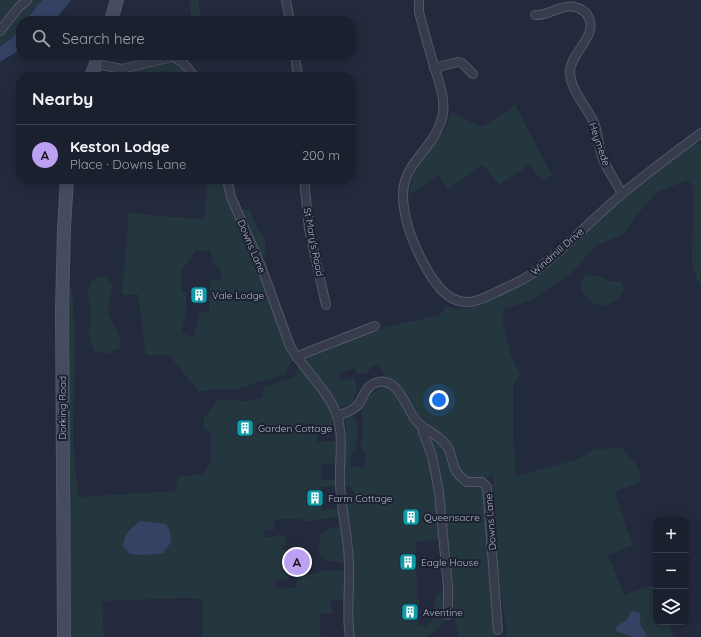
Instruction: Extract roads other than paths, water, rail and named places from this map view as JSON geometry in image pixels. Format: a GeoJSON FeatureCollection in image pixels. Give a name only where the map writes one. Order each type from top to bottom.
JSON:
{"type":"FeatureCollection","features":[{"type":"Feature","properties":{"kind":"main road"},"geometry":{"type":"LineString","coordinates":[[113,16],[117,0]]}},
{"type":"Feature","properties":{"kind":"main road"},"geometry":{"type":"LineString","coordinates":[[94,72],[98,60]]}},
{"type":"Feature","properties":{"kind":"main road","name":"Dorking Road"},"geometry":{"type":"LineString","coordinates":[[64,637],[62,310],[67,184]]}},
{"type":"Feature","properties":{"kind":"street"},"geometry":{"type":"LineString","coordinates":[[0,31],[18,8],[27,0]]}},
{"type":"Feature","properties":{"kind":"street"},"geometry":{"type":"LineString","coordinates":[[286,0],[289,16]]}},
{"type":"Feature","properties":{"kind":"street","name":"Windmill Drive"},"geometry":{"type":"LineString","coordinates":[[420,0],[419,12],[443,100],[442,117],[435,134],[411,166],[404,185],[403,195],[406,219],[414,244],[429,273],[448,296],[461,302],[474,302],[530,275],[622,194],[701,133]]}},
{"type":"Feature","properties":{"kind":"street","name":"Heymede"},"geometry":{"type":"LineString","coordinates":[[535,15],[544,14],[565,5],[571,5],[581,9],[588,17],[590,23],[589,34],[571,63],[571,79],[575,91],[593,121],[603,158],[622,194]]}},
{"type":"Feature","properties":{"kind":"street"},"geometry":{"type":"LineString","coordinates":[[100,60],[122,69],[160,60]]}},
{"type":"Feature","properties":{"kind":"street"},"geometry":{"type":"LineString","coordinates":[[180,60],[191,72]]}},
{"type":"Feature","properties":{"kind":"street"},"geometry":{"type":"LineString","coordinates":[[296,60],[297,72]]}},
{"type":"Feature","properties":{"kind":"street"},"geometry":{"type":"LineString","coordinates":[[434,68],[458,62],[462,63],[473,74]]}},
{"type":"Feature","properties":{"kind":"street","name":"Downs Lane"},"geometry":{"type":"LineString","coordinates":[[228,184],[231,197],[261,266],[285,335],[297,358],[328,400],[337,416],[340,436],[340,491],[349,567],[348,602],[350,637]]}},
{"type":"Feature","properties":{"kind":"street","name":"St Mary's Road"},"geometry":{"type":"LineString","coordinates":[[304,184],[309,229],[326,306]]}},
{"type":"Feature","properties":{"kind":"street"},"geometry":{"type":"LineString","coordinates":[[297,358],[303,354],[375,326]]}},
{"type":"Feature","properties":{"kind":"street","name":"Downs Lane"},"geometry":{"type":"LineString","coordinates":[[337,416],[353,409],[358,405],[369,387],[374,383],[387,383],[399,392],[414,418],[422,426],[435,433],[448,448],[456,472],[467,482],[482,482],[487,487],[498,630]]}},
{"type":"Feature","properties":{"kind":"street","name":"Downs Lane"},"geometry":{"type":"LineString","coordinates":[[422,426],[432,456],[439,492],[448,582],[448,615]]}},
{"type":"Feature","properties":{"kind":"water"},"geometry":{"type":"Polygon","coordinates":[[[42,0],[71,0],[58,16],[29,16],[42,0]]]}},
{"type":"Feature","properties":{"kind":"water"},"geometry":{"type":"Polygon","coordinates":[[[16,33],[16,52],[0,62],[0,47],[16,33]]]}},
{"type":"Feature","properties":{"kind":"water"},"geometry":{"type":"Polygon","coordinates":[[[140,521],[166,524],[170,532],[171,539],[169,546],[163,553],[143,555],[130,554],[123,546],[128,532],[140,521]]]}},
{"type":"Feature","properties":{"kind":"water"},"geometry":{"type":"Polygon","coordinates":[[[631,611],[640,613],[641,625],[647,634],[645,637],[633,637],[616,631],[617,626],[627,620],[631,611]]]}},
{"type":"Feature","properties":{"kind":"place","name":"Vale Lodge"},"geometry":{"type":"Point","coordinates":[199,295]}},
{"type":"Feature","properties":{"kind":"place","name":"Garden Cottage"},"geometry":{"type":"Point","coordinates":[245,428]}},
{"type":"Feature","properties":{"kind":"place","name":"Farm Cottage"},"geometry":{"type":"Point","coordinates":[315,498]}},
{"type":"Feature","properties":{"kind":"place","name":"Queensacre"},"geometry":{"type":"Point","coordinates":[411,517]}},
{"type":"Feature","properties":{"kind":"place","name":"Keston Lodge"},"geometry":{"type":"Point","coordinates":[297,562]}},
{"type":"Feature","properties":{"kind":"place","name":"Eagle House"},"geometry":{"type":"Point","coordinates":[408,562]}},
{"type":"Feature","properties":{"kind":"place","name":"Aventine"},"geometry":{"type":"Point","coordinates":[410,612]}}]}
